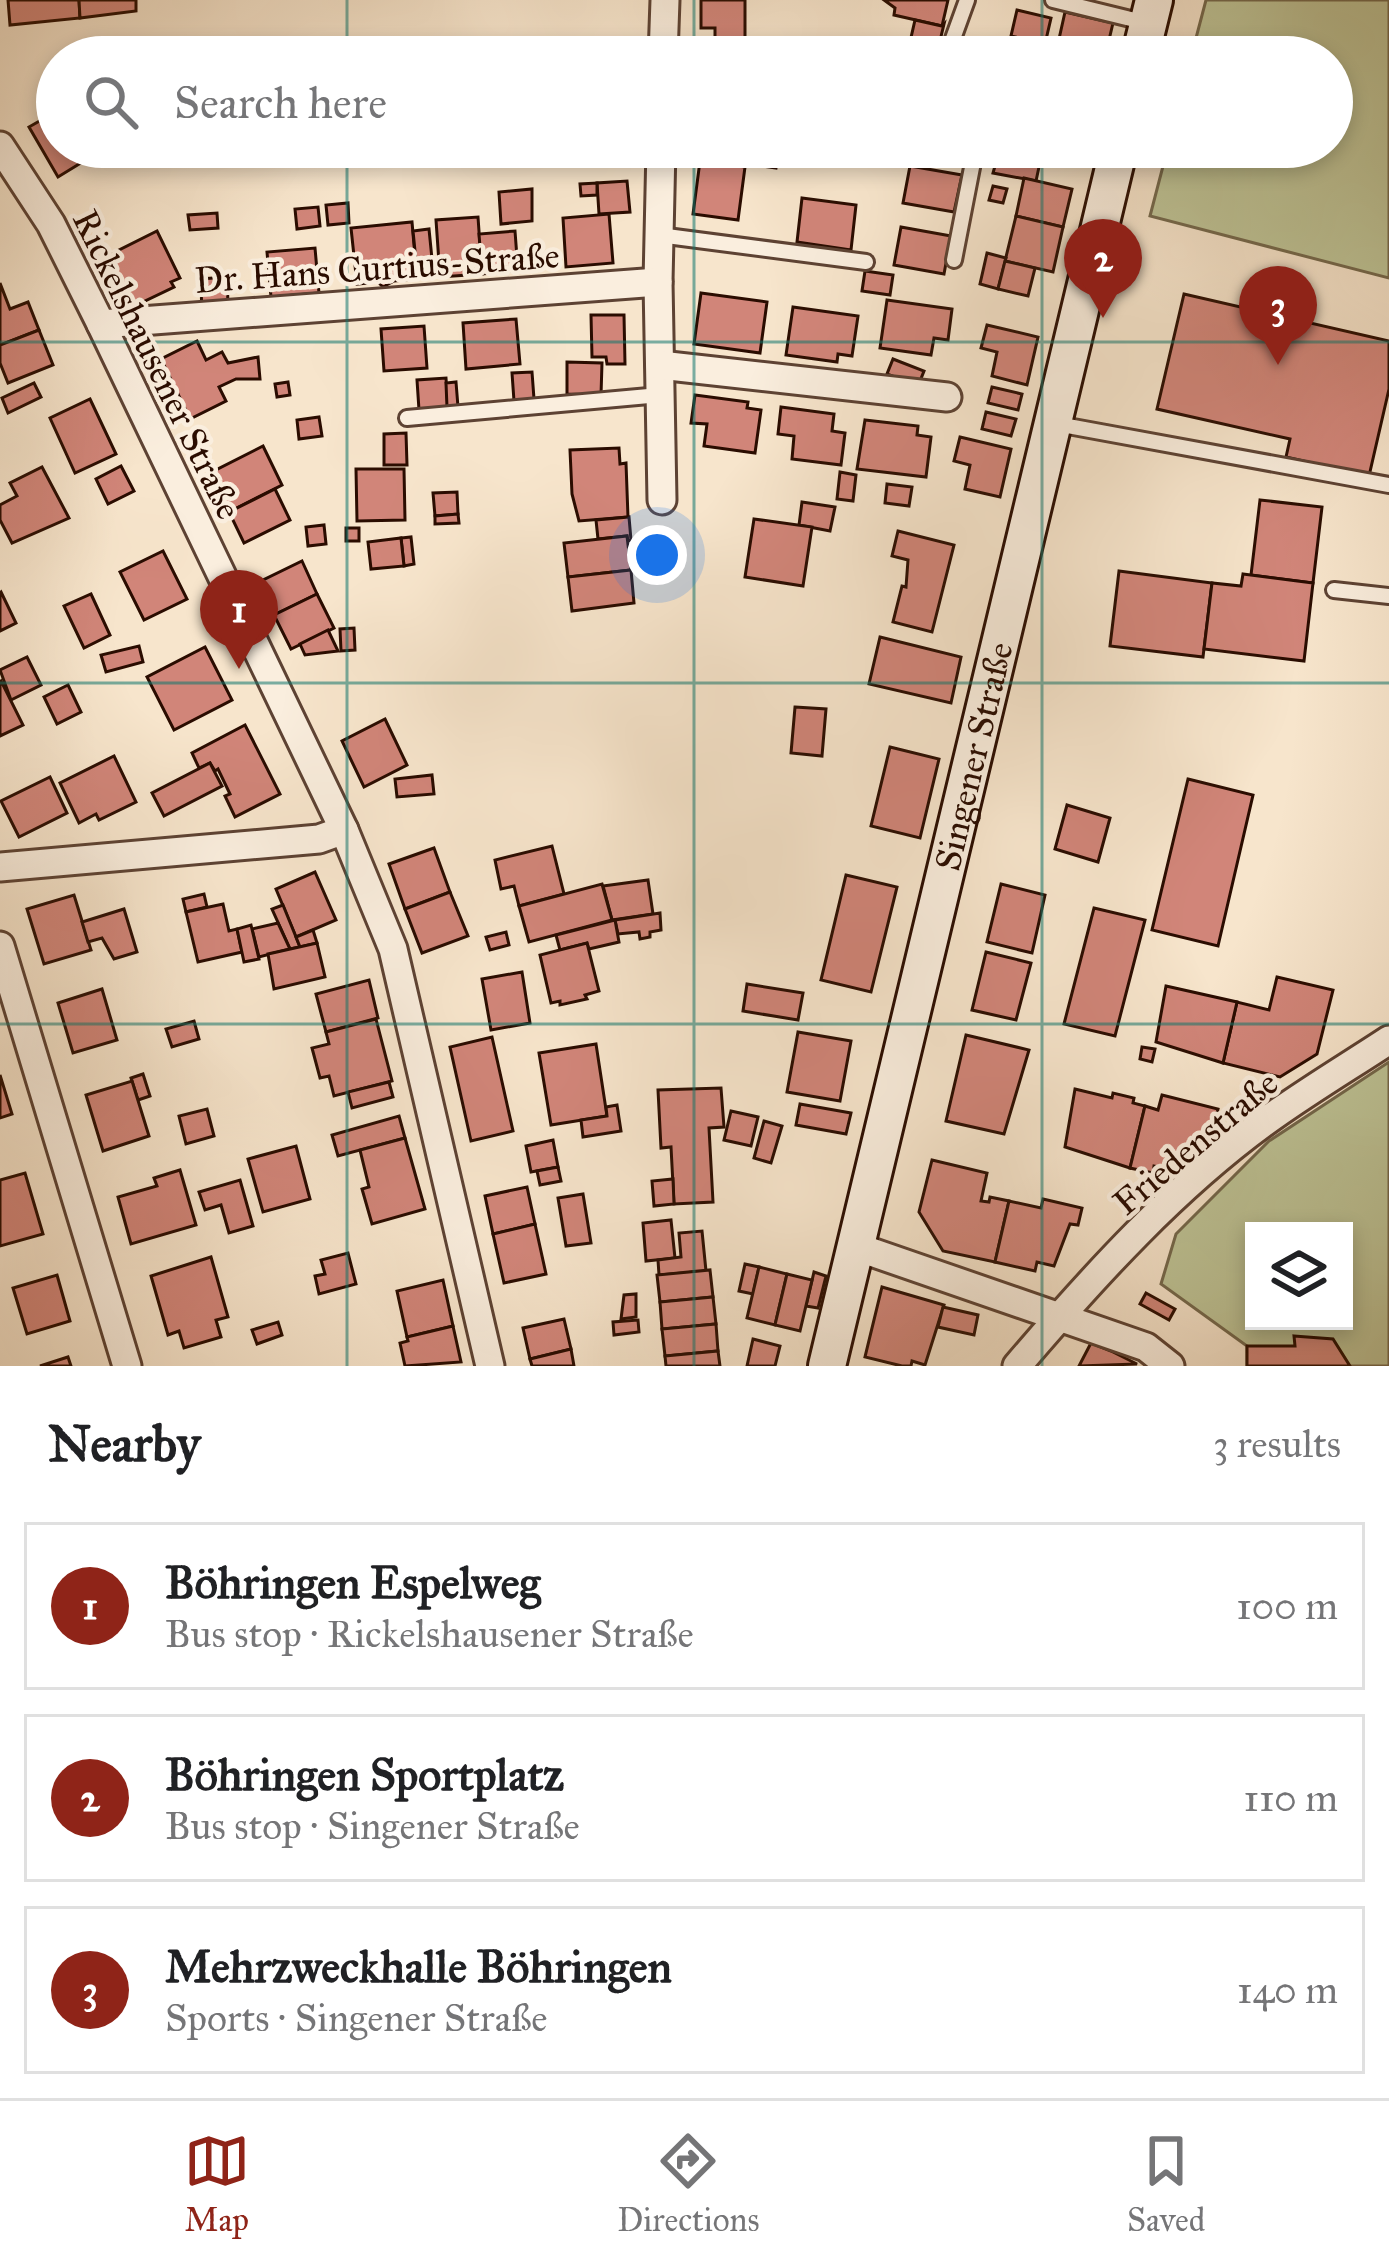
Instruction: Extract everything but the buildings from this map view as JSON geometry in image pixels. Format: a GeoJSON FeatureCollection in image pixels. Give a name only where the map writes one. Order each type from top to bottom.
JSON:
{"type":"FeatureCollection","features":[{"type":"Feature","properties":{"kind":"street"},"geometry":{"type":"LineString","coordinates":[[663,36],[664,0]]}},
{"type":"Feature","properties":{"kind":"street","name":"Rickelshausener Straße"},"geometry":{"type":"LineString","coordinates":[[0,146],[51,224],[101,324],[344,830],[393,949],[490,1366]]}},
{"type":"Feature","properties":{"kind":"street"},"geometry":{"type":"LineString","coordinates":[[661,168],[662,500]]}},
{"type":"Feature","properties":{"kind":"street","name":"Singener Straße"},"geometry":{"type":"LineString","coordinates":[[826,1366],[1114,168]]}},
{"type":"Feature","properties":{"kind":"street","name":"Dr. Hans Curtius-Straße"},"geometry":{"type":"LineString","coordinates":[[101,324],[658,282]]}},
{"type":"Feature","properties":{"kind":"street"},"geometry":{"type":"LineString","coordinates":[[659,365],[947,397]]}},
{"type":"Feature","properties":{"kind":"street"},"geometry":{"type":"LineString","coordinates":[[0,867],[319,839],[344,830]]}},
{"type":"Feature","properties":{"kind":"street"},"geometry":{"type":"LineString","coordinates":[[0,946],[127,1366]]}},
{"type":"Feature","properties":{"kind":"street","name":"Friedenstraße"},"geometry":{"type":"LineString","coordinates":[[1017,1366],[1060,1315],[1166,1208],[1271,1117],[1389,1040]]}},
{"type":"Feature","properties":{"kind":"street"},"geometry":{"type":"LineString","coordinates":[[854,1246],[1146,1347],[1170,1366]]}},
{"type":"Feature","properties":{"kind":"lane"},"geometry":{"type":"LineString","coordinates":[[954,36],[967,0]]}},
{"type":"Feature","properties":{"kind":"lane"},"geometry":{"type":"LineString","coordinates":[[1053,0],[1148,27]]}},
{"type":"Feature","properties":{"kind":"lane"},"geometry":{"type":"LineString","coordinates":[[955,260],[972,168]]}},
{"type":"Feature","properties":{"kind":"lane"},"geometry":{"type":"LineString","coordinates":[[659,235],[866,262]]}},
{"type":"Feature","properties":{"kind":"lane"},"geometry":{"type":"LineString","coordinates":[[406,418],[660,395]]}},
{"type":"Feature","properties":{"kind":"lane"},"geometry":{"type":"LineString","coordinates":[[1052,423],[1389,484]]}},
{"type":"Feature","properties":{"kind":"lane"},"geometry":{"type":"LineString","coordinates":[[1334,590],[1389,596]]}},
{"type":"Feature","properties":{"kind":"green space"},"geometry":{"type":"Polygon","coordinates":[[[1206,0],[1389,0],[1389,278],[1150,216],[1163,168],[1353,168],[1353,36],[1197,36],[1206,0]]]}},
{"type":"Feature","properties":{"kind":"green space"},"geometry":{"type":"Polygon","coordinates":[[[1389,1062],[1389,1366],[1247,1366],[1247,1346],[1161,1284],[1176,1234],[1269,1141],[1389,1062]]]}},
{"type":"Feature","properties":{"kind":"place","name":"Böhringen Sportplatz"},"geometry":{"type":"Point","coordinates":[1103,318]}},
{"type":"Feature","properties":{"kind":"place","name":"Mehrzweckhalle Böhringen"},"geometry":{"type":"Point","coordinates":[1278,365]}},
{"type":"Feature","properties":{"kind":"place","name":"Böhringen Espelweg"},"geometry":{"type":"Point","coordinates":[239,669]}}]}
